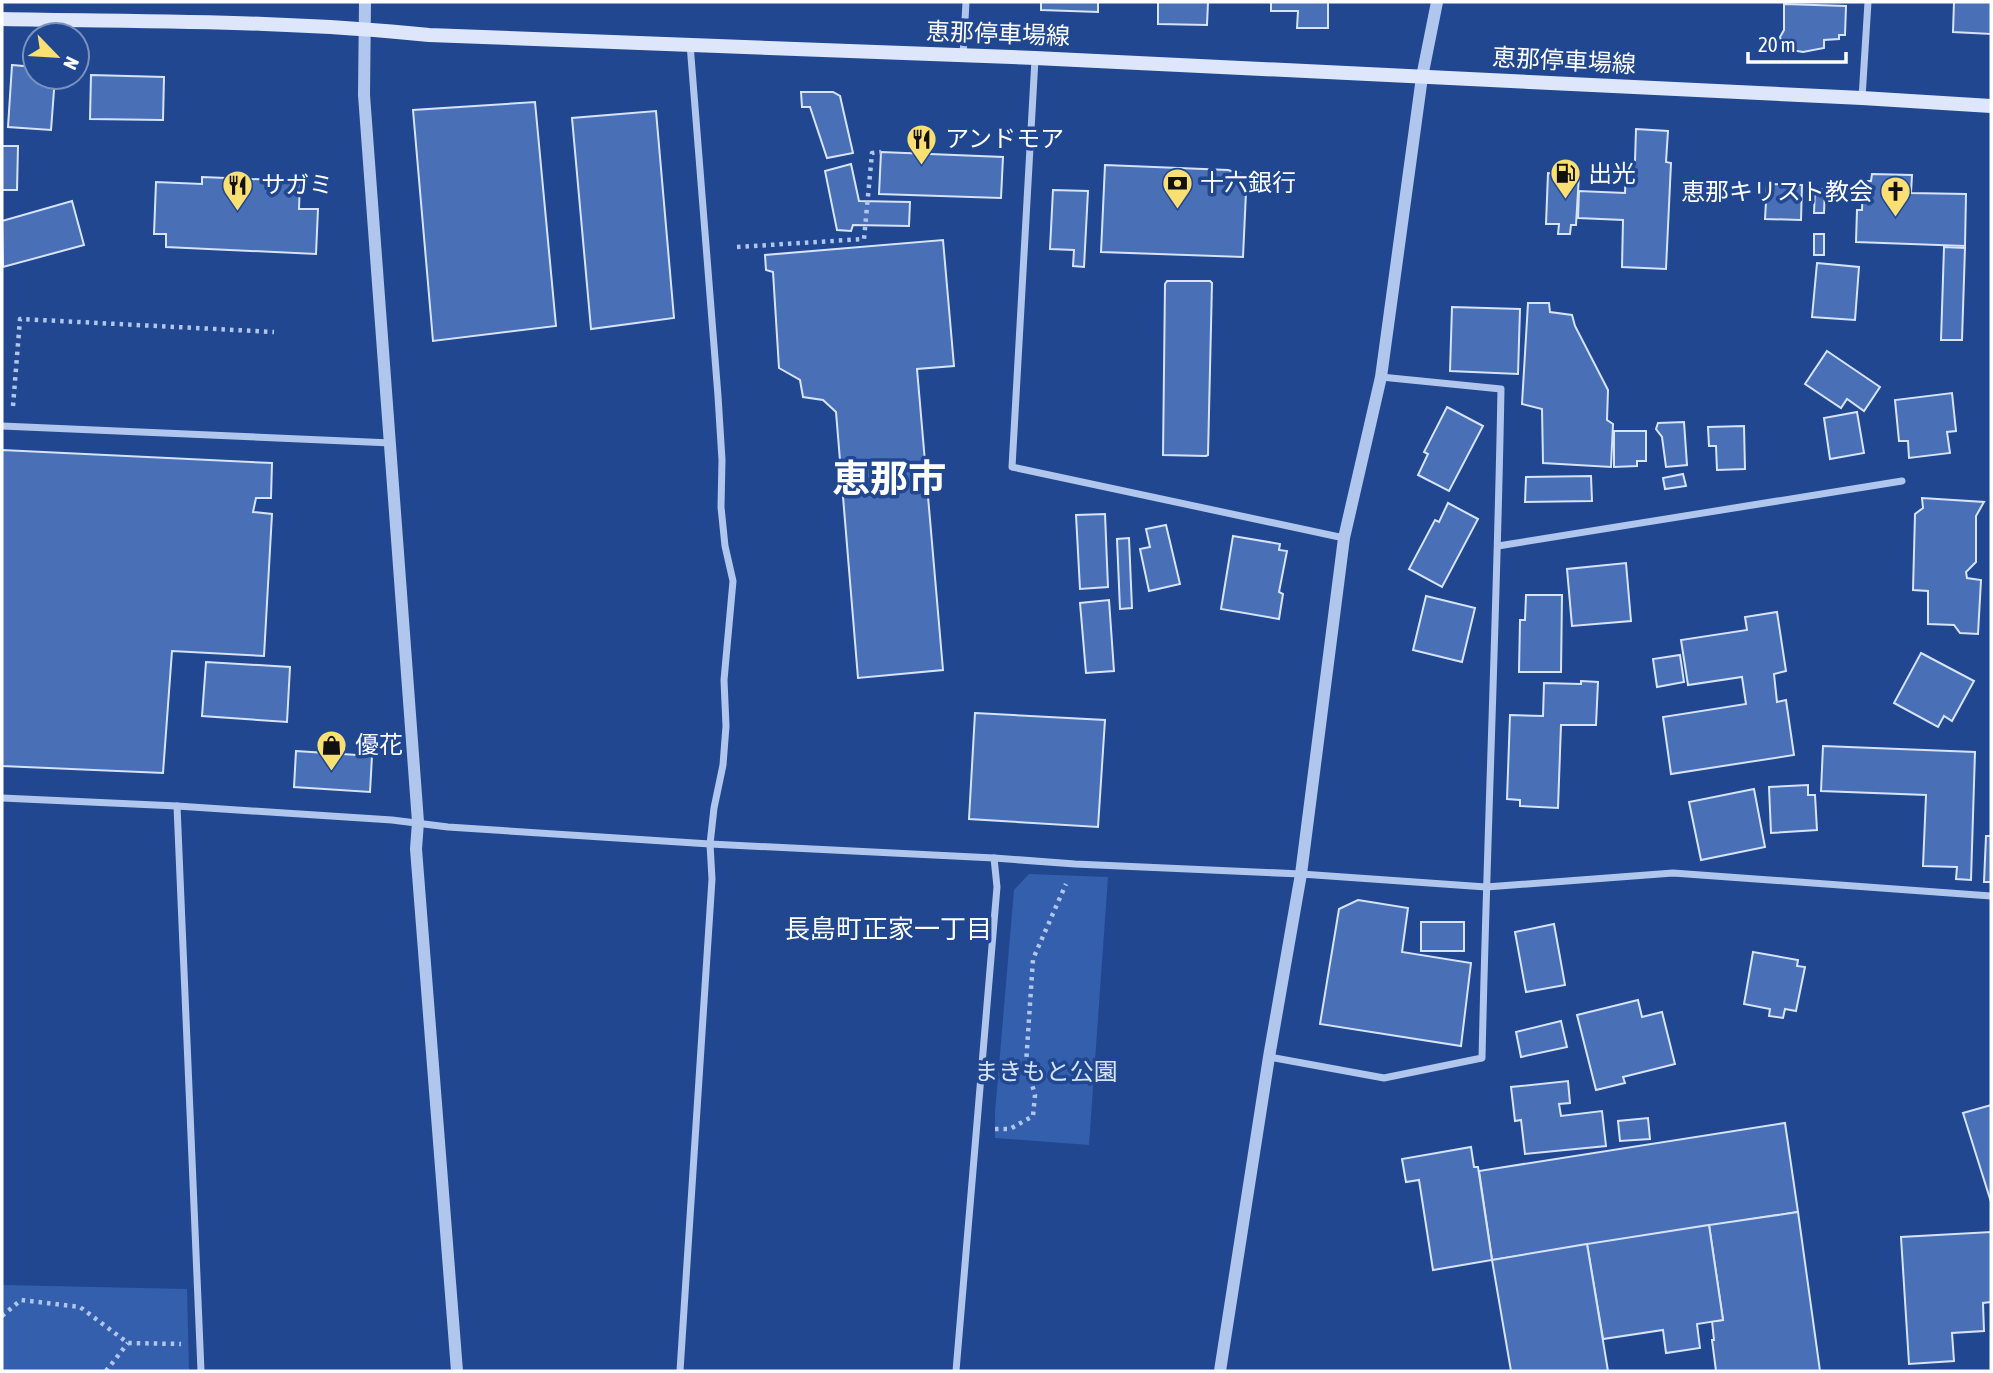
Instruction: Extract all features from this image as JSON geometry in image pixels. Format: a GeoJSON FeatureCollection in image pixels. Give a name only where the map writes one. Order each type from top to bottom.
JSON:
{"type":"FeatureCollection","features":[{"type":"Feature","properties":{"kind":"main road","name":"恵那停車場線"},"geometry":{"type":"LineString","coordinates":[[2,19],[364,28],[429,35],[1035,58],[1991,106]]}},
{"type":"Feature","properties":{"kind":"street"},"geometry":{"type":"LineString","coordinates":[[365,2],[364,94],[418,822],[416,849],[457,1371]]}},
{"type":"Feature","properties":{"kind":"street"},"geometry":{"type":"LineString","coordinates":[[963,56],[966,2]]}},
{"type":"Feature","properties":{"kind":"street"},"geometry":{"type":"LineString","coordinates":[[1220,1371],[1269,1057],[1301,874],[1344,538],[1381,377],[1422,77],[1437,2]]}},
{"type":"Feature","properties":{"kind":"street"},"geometry":{"type":"LineString","coordinates":[[1862,98],[1867,2]]}},
{"type":"Feature","properties":{"kind":"street"},"geometry":{"type":"LineString","coordinates":[[680,1371],[712,879],[710,844],[723,765],[726,726],[724,680],[733,580],[725,546],[721,507],[719,409],[690,44]]}},
{"type":"Feature","properties":{"kind":"street"},"geometry":{"type":"LineString","coordinates":[[1035,58],[1012,467],[1344,538]]}},
{"type":"Feature","properties":{"kind":"street"},"geometry":{"type":"LineString","coordinates":[[1269,1057],[1384,1078],[1482,1058],[1501,389],[1381,377]]}},
{"type":"Feature","properties":{"kind":"street"},"geometry":{"type":"LineString","coordinates":[[2,426],[390,443]]}},
{"type":"Feature","properties":{"kind":"street"},"geometry":{"type":"LineString","coordinates":[[1498,546],[1902,481]]}},
{"type":"Feature","properties":{"kind":"street"},"geometry":{"type":"LineString","coordinates":[[2,798],[177,806],[710,844],[1301,874],[1486,887],[1672,873],[1991,896]]}},
{"type":"Feature","properties":{"kind":"street"},"geometry":{"type":"LineString","coordinates":[[177,806],[201,1371]]}},
{"type":"Feature","properties":{"kind":"street"},"geometry":{"type":"LineString","coordinates":[[956,1371],[997,887],[994,858]]}},
{"type":"Feature","properties":{"kind":"path"},"geometry":{"type":"LineString","coordinates":[[737,247],[864,239],[872,153],[881,152]]}},
{"type":"Feature","properties":{"kind":"path"},"geometry":{"type":"LineString","coordinates":[[11,427],[20,319],[274,332]]}},
{"type":"Feature","properties":{"kind":"path"},"geometry":{"type":"LineString","coordinates":[[976,1128],[1010,1129],[1033,1115],[1035,1095],[1026,1064],[1034,959],[1075,864]]}},
{"type":"Feature","properties":{"kind":"path"},"geometry":{"type":"LineString","coordinates":[[2,1316],[21,1300],[80,1307],[128,1343],[200,1344]]}},
{"type":"Feature","properties":{"kind":"path"},"geometry":{"type":"LineString","coordinates":[[106,1371],[128,1343]]}},
{"type":"Feature","properties":{"kind":"green space","name":"まきもと公園"},"geometry":{"type":"Polygon","coordinates":[[[1029,874],[1108,877],[1089,1145],[995,1138],[1014,890],[1029,874]]]}},
{"type":"Feature","properties":{"kind":"green space"},"geometry":{"type":"Polygon","coordinates":[[[2,1285],[187,1289],[189,1371],[2,1371],[2,1285]]]}},
{"type":"Feature","properties":{"kind":"building"},"geometry":{"type":"Polygon","coordinates":[[[1041,2],[1098,2],[1098,12],[1041,10],[1041,2]]]}},
{"type":"Feature","properties":{"kind":"building"},"geometry":{"type":"Polygon","coordinates":[[[1158,2],[1208,2],[1207,25],[1158,24],[1158,2]]]}},
{"type":"Feature","properties":{"kind":"building"},"geometry":{"type":"Polygon","coordinates":[[[1271,2],[1328,2],[1328,28],[1297,28],[1298,11],[1271,11],[1271,2]]]}},
{"type":"Feature","properties":{"kind":"building"},"geometry":{"type":"Polygon","coordinates":[[[1954,2],[1991,2],[1991,34],[1953,32],[1954,2]]]}},
{"type":"Feature","properties":{"kind":"building"},"geometry":{"type":"Polygon","coordinates":[[[1784,4],[1846,6],[1845,35],[1839,35],[1839,39],[1824,40],[1824,48],[1803,52],[1791,50],[1782,43],[1780,37],[1784,30],[1784,4]]]}},
{"type":"Feature","properties":{"kind":"building"},"geometry":{"type":"Polygon","coordinates":[[[12,65],[21,66],[21,91],[54,91],[51,130],[8,127],[12,65]]]}},
{"type":"Feature","properties":{"kind":"building"},"geometry":{"type":"Polygon","coordinates":[[[91,75],[164,77],[163,120],[90,119],[91,75]]]}},
{"type":"Feature","properties":{"kind":"building"},"geometry":{"type":"Polygon","coordinates":[[[801,92],[833,92],[840,96],[853,153],[827,158],[810,107],[802,107],[801,92]]]}},
{"type":"Feature","properties":{"kind":"building"},"geometry":{"type":"Polygon","coordinates":[[[535,102],[556,326],[433,341],[413,110],[535,102]]]}},
{"type":"Feature","properties":{"kind":"building"},"geometry":{"type":"Polygon","coordinates":[[[656,111],[674,318],[591,329],[572,118],[656,111]]]}},
{"type":"Feature","properties":{"kind":"building"},"geometry":{"type":"Polygon","coordinates":[[[1636,129],[1668,131],[1666,162],[1671,163],[1666,269],[1622,267],[1623,220],[1578,218],[1579,191],[1625,193],[1626,161],[1635,161],[1636,129]]]}},
{"type":"Feature","properties":{"kind":"building"},"geometry":{"type":"Polygon","coordinates":[[[2,146],[18,146],[17,190],[2,190],[2,146]]]}},
{"type":"Feature","properties":{"kind":"building"},"geometry":{"type":"Polygon","coordinates":[[[881,152],[1003,157],[1001,198],[879,194],[881,152]]]}},
{"type":"Feature","properties":{"kind":"building"},"geometry":{"type":"Polygon","coordinates":[[[851,164],[859,201],[910,202],[909,226],[853,225],[851,231],[837,230],[825,171],[851,164]]]}},
{"type":"Feature","properties":{"kind":"building"},"geometry":{"type":"Polygon","coordinates":[[[1105,165],[1228,170],[1242,174],[1246,192],[1243,257],[1101,252],[1105,165]]]}},
{"type":"Feature","properties":{"kind":"building"},"geometry":{"type":"Polygon","coordinates":[[[1562,170],[1571,170],[1571,175],[1579,175],[1576,225],[1571,225],[1570,234],[1558,234],[1559,224],[1546,224],[1548,173],[1563,174],[1562,170]]]}},
{"type":"Feature","properties":{"kind":"building"},"geometry":{"type":"Polygon","coordinates":[[[1872,174],[1912,175],[1911,193],[1966,194],[1965,246],[1856,242],[1857,210],[1862,210],[1863,181],[1871,181],[1872,174]]]}},
{"type":"Feature","properties":{"kind":"building"},"geometry":{"type":"Polygon","coordinates":[[[202,177],[300,181],[299,209],[318,209],[316,254],[166,247],[166,234],[154,234],[156,182],[202,184],[202,177]]]}},
{"type":"Feature","properties":{"kind":"building"},"geometry":{"type":"Polygon","coordinates":[[[1767,184],[1802,185],[1801,220],[1765,219],[1767,184]]]}},
{"type":"Feature","properties":{"kind":"building"},"geometry":{"type":"Polygon","coordinates":[[[1815,189],[1825,189],[1824,213],[1814,213],[1815,189]]]}},
{"type":"Feature","properties":{"kind":"building"},"geometry":{"type":"Polygon","coordinates":[[[1053,190],[1088,191],[1084,267],[1073,266],[1074,250],[1050,249],[1053,190]]]}},
{"type":"Feature","properties":{"kind":"building"},"geometry":{"type":"Polygon","coordinates":[[[72,201],[84,245],[3,267],[2,221],[72,201]]]}},
{"type":"Feature","properties":{"kind":"building"},"geometry":{"type":"Polygon","coordinates":[[[1814,234],[1824,234],[1824,255],[1814,255],[1814,234]]]}},
{"type":"Feature","properties":{"kind":"building"},"geometry":{"type":"Polygon","coordinates":[[[943,240],[954,366],[917,369],[943,670],[858,678],[836,412],[823,400],[803,397],[800,380],[779,368],[773,272],[766,270],[765,255],[943,240]]]}},
{"type":"Feature","properties":{"kind":"building"},"geometry":{"type":"Polygon","coordinates":[[[1944,247],[1965,248],[1962,340],[1941,340],[1944,247]]]}},
{"type":"Feature","properties":{"kind":"building"},"geometry":{"type":"Polygon","coordinates":[[[1817,263],[1859,267],[1855,320],[1812,317],[1817,263]]]}},
{"type":"Feature","properties":{"kind":"building"},"geometry":{"type":"Polygon","coordinates":[[[1167,281],[1212,283],[1206,456],[1163,455],[1167,281]]]}},
{"type":"Feature","properties":{"kind":"building"},"geometry":{"type":"Polygon","coordinates":[[[1528,303],[1549,303],[1550,312],[1572,315],[1608,390],[1607,420],[1613,424],[1611,467],[1543,463],[1542,409],[1522,404],[1528,303]]]}},
{"type":"Feature","properties":{"kind":"building"},"geometry":{"type":"Polygon","coordinates":[[[1452,307],[1520,309],[1518,374],[1450,371],[1452,307]]]}},
{"type":"Feature","properties":{"kind":"building"},"geometry":{"type":"Polygon","coordinates":[[[1827,351],[1880,387],[1864,411],[1847,399],[1841,408],[1805,384],[1827,351]]]}},
{"type":"Feature","properties":{"kind":"building"},"geometry":{"type":"Polygon","coordinates":[[[1952,393],[1956,431],[1947,432],[1950,453],[1909,458],[1908,441],[1899,441],[1895,400],[1952,393]]]}},
{"type":"Feature","properties":{"kind":"building"},"geometry":{"type":"Polygon","coordinates":[[[1447,407],[1483,426],[1449,491],[1418,475],[1428,454],[1424,452],[1447,407]]]}},
{"type":"Feature","properties":{"kind":"building"},"geometry":{"type":"Polygon","coordinates":[[[1857,412],[1864,453],[1830,459],[1824,418],[1857,412]]]}},
{"type":"Feature","properties":{"kind":"building"},"geometry":{"type":"Polygon","coordinates":[[[1684,422],[1687,465],[1666,467],[1662,437],[1656,429],[1658,423],[1684,422]]]}},
{"type":"Feature","properties":{"kind":"building"},"geometry":{"type":"Polygon","coordinates":[[[1744,426],[1745,469],[1717,470],[1716,446],[1709,446],[1708,427],[1744,426]]]}},
{"type":"Feature","properties":{"kind":"building"},"geometry":{"type":"Polygon","coordinates":[[[1614,431],[1646,431],[1646,461],[1637,461],[1637,466],[1614,467],[1614,431]]]}},
{"type":"Feature","properties":{"kind":"building"},"geometry":{"type":"Polygon","coordinates":[[[2,450],[272,463],[271,498],[256,498],[253,512],[272,514],[264,656],[172,651],[163,773],[2,766],[2,450]]]}},
{"type":"Feature","properties":{"kind":"building"},"geometry":{"type":"Polygon","coordinates":[[[1683,474],[1686,486],[1665,489],[1663,478],[1683,474]]]}},
{"type":"Feature","properties":{"kind":"building"},"geometry":{"type":"Polygon","coordinates":[[[1591,476],[1592,501],[1525,502],[1526,477],[1591,476]]]}},
{"type":"Feature","properties":{"kind":"building"},"geometry":{"type":"Polygon","coordinates":[[[1922,498],[1984,502],[1976,516],[1976,562],[1966,572],[1967,578],[1981,580],[1978,634],[1960,633],[1954,625],[1928,624],[1928,591],[1913,590],[1915,514],[1923,508],[1922,498]]]}},
{"type":"Feature","properties":{"kind":"building"},"geometry":{"type":"Polygon","coordinates":[[[1448,503],[1478,519],[1442,587],[1409,569],[1435,520],[1439,522],[1448,503]]]}},
{"type":"Feature","properties":{"kind":"building"},"geometry":{"type":"Polygon","coordinates":[[[1105,514],[1108,587],[1080,589],[1076,515],[1105,514]]]}},
{"type":"Feature","properties":{"kind":"building"},"geometry":{"type":"Polygon","coordinates":[[[1166,525],[1180,584],[1149,591],[1140,549],[1150,547],[1146,529],[1166,525]]]}},
{"type":"Feature","properties":{"kind":"building"},"geometry":{"type":"Polygon","coordinates":[[[1233,536],[1280,544],[1279,550],[1287,551],[1279,592],[1283,594],[1279,619],[1221,609],[1233,536]]]}},
{"type":"Feature","properties":{"kind":"building"},"geometry":{"type":"Polygon","coordinates":[[[1129,538],[1132,608],[1120,609],[1117,539],[1129,538]]]}},
{"type":"Feature","properties":{"kind":"building"},"geometry":{"type":"Polygon","coordinates":[[[1626,563],[1631,621],[1572,626],[1567,569],[1626,563]]]}},
{"type":"Feature","properties":{"kind":"building"},"geometry":{"type":"Polygon","coordinates":[[[1526,595],[1562,595],[1561,672],[1519,672],[1520,620],[1525,620],[1526,595]]]}},
{"type":"Feature","properties":{"kind":"building"},"geometry":{"type":"Polygon","coordinates":[[[1426,596],[1475,608],[1462,662],[1413,650],[1426,596]]]}},
{"type":"Feature","properties":{"kind":"building"},"geometry":{"type":"Polygon","coordinates":[[[1109,600],[1114,671],[1086,673],[1080,603],[1109,600]]]}},
{"type":"Feature","properties":{"kind":"building"},"geometry":{"type":"Polygon","coordinates":[[[1777,612],[1786,671],[1774,674],[1777,702],[1786,700],[1794,755],[1671,774],[1663,717],[1746,704],[1742,677],[1688,685],[1681,640],[1747,630],[1745,617],[1777,612]]]}},
{"type":"Feature","properties":{"kind":"building"},"geometry":{"type":"Polygon","coordinates":[[[1921,653],[1974,681],[1952,721],[1944,716],[1938,727],[1894,703],[1921,653]]]}},
{"type":"Feature","properties":{"kind":"building"},"geometry":{"type":"Polygon","coordinates":[[[1680,655],[1684,682],[1657,687],[1653,659],[1680,655]]]}},
{"type":"Feature","properties":{"kind":"building"},"geometry":{"type":"Polygon","coordinates":[[[206,662],[290,667],[287,722],[202,716],[206,662]]]}},
{"type":"Feature","properties":{"kind":"building"},"geometry":{"type":"Polygon","coordinates":[[[1581,681],[1598,682],[1596,725],[1561,725],[1558,808],[1520,806],[1520,800],[1507,799],[1510,715],[1543,716],[1544,683],[1581,684],[1581,681]]]}},
{"type":"Feature","properties":{"kind":"building"},"geometry":{"type":"Polygon","coordinates":[[[975,713],[1105,720],[1098,827],[969,819],[975,713]]]}},
{"type":"Feature","properties":{"kind":"building"},"geometry":{"type":"Polygon","coordinates":[[[1823,746],[1975,752],[1971,880],[1956,879],[1957,867],[1923,866],[1926,795],[1821,791],[1823,746]]]}},
{"type":"Feature","properties":{"kind":"building"},"geometry":{"type":"Polygon","coordinates":[[[296,751],[372,756],[370,792],[294,787],[296,751]]]}},
{"type":"Feature","properties":{"kind":"building"},"geometry":{"type":"Polygon","coordinates":[[[1808,785],[1808,795],[1815,795],[1817,830],[1771,833],[1769,787],[1808,785]]]}},
{"type":"Feature","properties":{"kind":"building"},"geometry":{"type":"Polygon","coordinates":[[[1754,789],[1765,847],[1701,860],[1689,802],[1754,789]]]}},
{"type":"Feature","properties":{"kind":"building"},"geometry":{"type":"Polygon","coordinates":[[[1986,836],[1991,836],[1991,882],[1984,882],[1986,836]]]}},
{"type":"Feature","properties":{"kind":"building"},"geometry":{"type":"Polygon","coordinates":[[[1358,900],[1408,908],[1402,952],[1471,963],[1461,1046],[1320,1024],[1339,909],[1358,900]]]}},
{"type":"Feature","properties":{"kind":"building"},"geometry":{"type":"Polygon","coordinates":[[[1421,922],[1464,922],[1464,951],[1421,951],[1421,922]]]}},
{"type":"Feature","properties":{"kind":"building"},"geometry":{"type":"Polygon","coordinates":[[[1554,924],[1565,985],[1526,992],[1515,932],[1554,924]]]}},
{"type":"Feature","properties":{"kind":"building"},"geometry":{"type":"Polygon","coordinates":[[[1753,952],[1798,960],[1797,966],[1805,967],[1796,1011],[1785,1009],[1783,1018],[1769,1016],[1770,1009],[1744,1004],[1753,952]]]}},
{"type":"Feature","properties":{"kind":"building"},"geometry":{"type":"Polygon","coordinates":[[[1638,1000],[1642,1017],[1662,1012],[1675,1064],[1623,1077],[1625,1083],[1596,1090],[1577,1015],[1638,1000]]]}},
{"type":"Feature","properties":{"kind":"building"},"geometry":{"type":"Polygon","coordinates":[[[1561,1021],[1567,1047],[1521,1057],[1516,1032],[1561,1021]]]}},
{"type":"Feature","properties":{"kind":"building"},"geometry":{"type":"Polygon","coordinates":[[[1568,1081],[1570,1103],[1559,1104],[1561,1116],[1602,1111],[1606,1146],[1525,1154],[1521,1120],[1515,1121],[1511,1087],[1568,1081]]]}},
{"type":"Feature","properties":{"kind":"building"},"geometry":{"type":"Polygon","coordinates":[[[1991,1105],[1991,1202],[1963,1113],[1991,1105]]]}},
{"type":"Feature","properties":{"kind":"building"},"geometry":{"type":"Polygon","coordinates":[[[1648,1118],[1650,1139],[1620,1141],[1618,1121],[1648,1118]]]}},
{"type":"Feature","properties":{"kind":"building"},"geometry":{"type":"Polygon","coordinates":[[[1785,1123],[1798,1212],[1492,1260],[1479,1171],[1785,1123]]]}},
{"type":"Feature","properties":{"kind":"building"},"geometry":{"type":"Polygon","coordinates":[[[1471,1147],[1474,1167],[1478,1167],[1492,1260],[1433,1270],[1419,1180],[1406,1182],[1402,1159],[1471,1147]]]}},
{"type":"Feature","properties":{"kind":"building"},"geometry":{"type":"Polygon","coordinates":[[[1798,1212],[1820,1371],[1716,1371],[1712,1321],[1723,1320],[1709,1225],[1798,1212]]]}},
{"type":"Feature","properties":{"kind":"building"},"geometry":{"type":"Polygon","coordinates":[[[1709,1225],[1723,1320],[1697,1324],[1700,1348],[1666,1353],[1663,1330],[1603,1339],[1587,1244],[1709,1225]]]}},
{"type":"Feature","properties":{"kind":"building"},"geometry":{"type":"Polygon","coordinates":[[[1991,1232],[1991,1302],[1983,1303],[1984,1331],[1952,1333],[1954,1361],[1909,1364],[1901,1237],[1991,1232]]]}},
{"type":"Feature","properties":{"kind":"building"},"geometry":{"type":"Polygon","coordinates":[[[1587,1244],[1608,1371],[1511,1371],[1492,1260],[1587,1244]]]}},
{"type":"Feature","properties":{"kind":"place","name":"アンドモア"},"geometry":{"type":"Point","coordinates":[922,166]}},
{"type":"Feature","properties":{"kind":"place","name":"出光"},"geometry":{"type":"Point","coordinates":[1565,201]}},
{"type":"Feature","properties":{"kind":"place","name":"十六銀行"},"geometry":{"type":"Point","coordinates":[1177,210]}},
{"type":"Feature","properties":{"kind":"place","name":"サガミ"},"geometry":{"type":"Point","coordinates":[238,212]}},
{"type":"Feature","properties":{"kind":"place","name":"恵那キリスト教会"},"geometry":{"type":"Point","coordinates":[1896,219]}},
{"type":"Feature","properties":{"kind":"place","name":"優花"},"geometry":{"type":"Point","coordinates":[332,772]}},
{"type":"Feature","properties":{"kind":"district","name":"恵那市"},"geometry":{"type":"Point","coordinates":[889,479]}},
{"type":"Feature","properties":{"kind":"district","name":"長島町正家一丁目"},"geometry":{"type":"Point","coordinates":[888,929]}}]}
